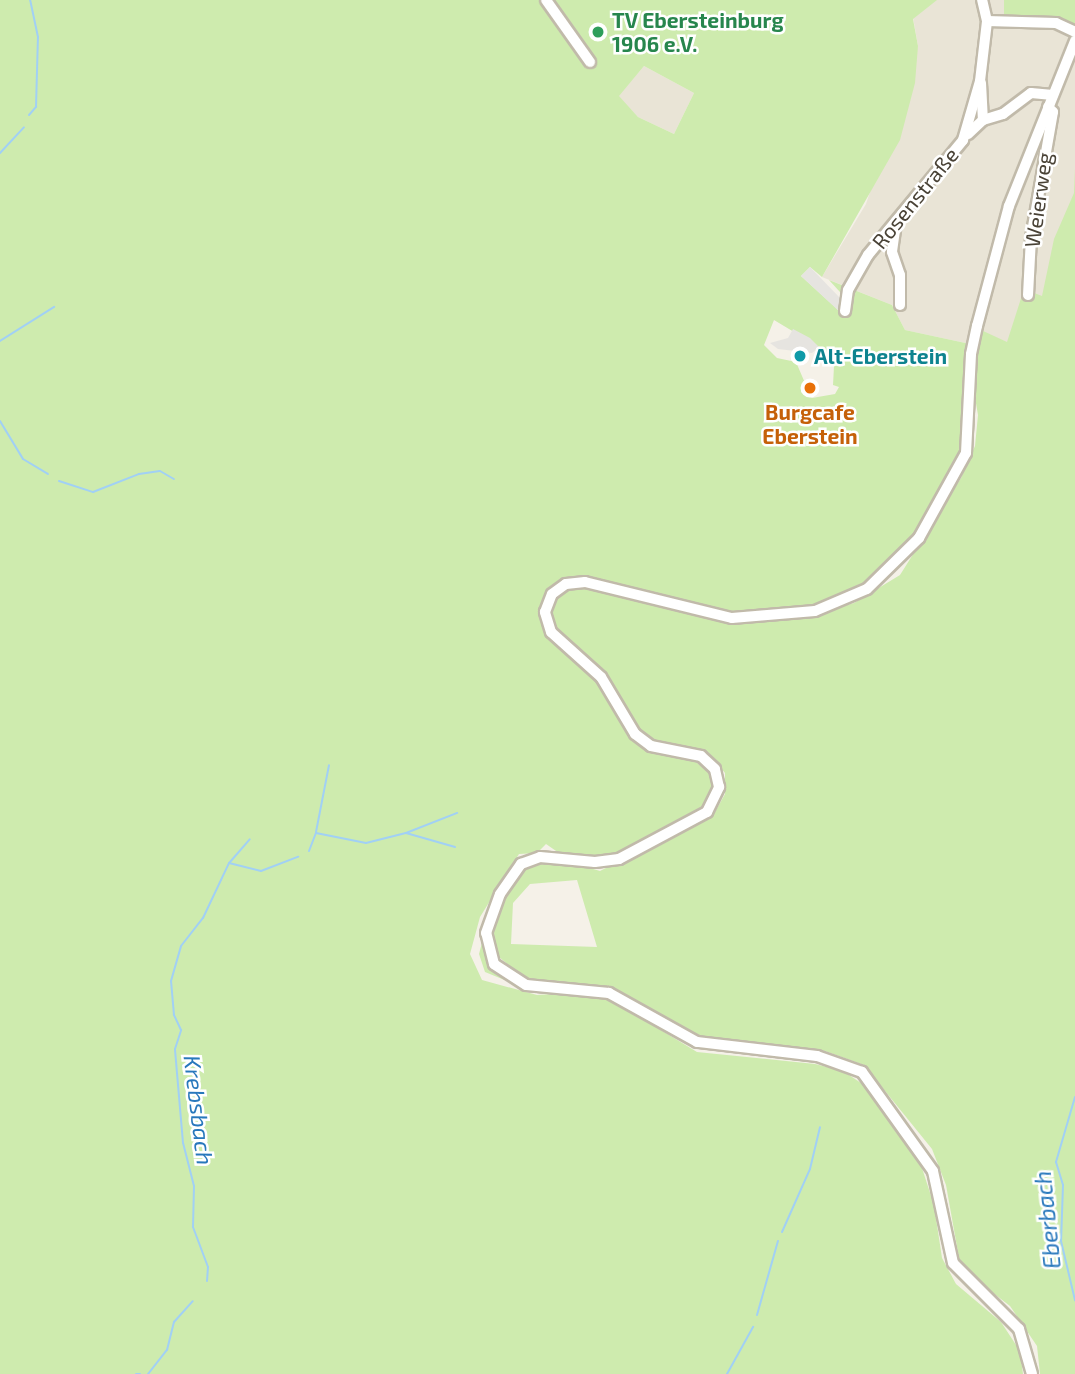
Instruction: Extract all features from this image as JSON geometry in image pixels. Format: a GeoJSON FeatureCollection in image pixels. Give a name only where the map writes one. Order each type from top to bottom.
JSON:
{"type":"FeatureCollection","features":[{"type":"Feature","properties":{"kind":"street"},"geometry":{"type":"LineString","coordinates":[[546,0],[590,62]]}},
{"type":"Feature","properties":{"kind":"street","name":"Rosenstraße"},"geometry":{"type":"LineString","coordinates":[[845,312],[848,290],[897,219],[963,140],[980,81],[987,22],[982,0]]}},
{"type":"Feature","properties":{"kind":"street"},"geometry":{"type":"LineString","coordinates":[[987,22],[1056,23],[1075,32]]}},
{"type":"Feature","properties":{"kind":"street"},"geometry":{"type":"LineString","coordinates":[[1032,1374],[1019,1329],[953,1264],[933,1171],[862,1072],[817,1056],[697,1042],[608,993],[526,985],[503,973],[487,945],[488,917],[521,864],[540,857],[595,862],[620,859],[707,812],[719,787],[715,769],[701,756],[651,746],[635,734],[601,677],[551,632],[545,612],[551,594],[566,583],[585,582],[732,618],[833,607],[867,589],[908,554],[945,494],[970,438],[971,354],[1009,206],[1075,41]]}},
{"type":"Feature","properties":{"kind":"street","name":"Rosenstraße"},"geometry":{"type":"LineString","coordinates":[[980,81],[984,86],[983,120]]}},
{"type":"Feature","properties":{"kind":"street"},"geometry":{"type":"LineString","coordinates":[[963,140],[983,120],[1003,114],[1031,93],[1054,95]]}},
{"type":"Feature","properties":{"kind":"street","name":"Weierweg"},"geometry":{"type":"LineString","coordinates":[[1028,295],[1031,238],[1052,112],[1048,107]]}},
{"type":"Feature","properties":{"kind":"street"},"geometry":{"type":"LineString","coordinates":[[897,219],[892,252],[900,275],[900,305]]}},
{"type":"Feature","properties":{"kind":"shaded area"},"geometry":{"type":"Polygon","coordinates":[[[910,0],[1075,0],[1075,272],[1007,343],[970,344],[905,330],[892,305],[822,277],[866,204],[918,46],[910,0]]]}},
{"type":"Feature","properties":{"kind":"shaded area"},"geometry":{"type":"Polygon","coordinates":[[[644,66],[694,93],[674,134],[638,117],[618,96],[644,66]]]}},
{"type":"Feature","properties":{"kind":"shaded area"},"geometry":{"type":"Polygon","coordinates":[[[810,267],[842,300],[841,313],[801,276],[810,267]]]}},
{"type":"Feature","properties":{"kind":"shaded area","name":"Alt-Eberstein"},"geometry":{"type":"Polygon","coordinates":[[[793,329],[810,338],[819,347],[812,353],[778,349],[770,343],[788,338],[793,329]]]}},
{"type":"Feature","properties":{"kind":"green space"},"geometry":{"type":"Polygon","coordinates":[[[0,0],[937,0],[913,19],[918,46],[915,83],[900,140],[822,277],[810,267],[801,276],[847,318],[850,303],[829,280],[892,305],[905,330],[970,344],[964,381],[965,448],[916,537],[865,586],[833,602],[757,612],[724,611],[678,599],[671,604],[721,621],[810,616],[854,603],[900,575],[961,478],[975,446],[978,415],[973,386],[981,330],[1007,342],[1024,289],[1042,296],[1054,239],[1074,193],[1075,168],[1075,1374],[1040,1374],[1037,1346],[1010,1306],[971,1276],[959,1258],[946,1185],[932,1149],[864,1065],[825,1051],[711,1039],[678,1028],[622,993],[597,985],[525,979],[499,957],[492,935],[497,911],[528,864],[543,861],[576,864],[600,871],[715,812],[725,794],[725,773],[711,756],[694,749],[691,758],[711,774],[714,787],[705,808],[615,857],[559,853],[546,844],[537,853],[519,854],[480,917],[470,954],[482,980],[537,995],[585,992],[613,1001],[697,1052],[815,1064],[843,1071],[867,1087],[921,1165],[934,1205],[942,1258],[956,1284],[1001,1322],[1020,1351],[1023,1374],[0,1374],[0,0]],[[644,66],[619,96],[638,117],[674,134],[694,93],[644,66]],[[774,320],[764,345],[777,358],[796,362],[805,383],[801,392],[812,398],[835,394],[839,387],[833,385],[834,366],[815,351],[819,347],[774,320]],[[577,880],[530,884],[513,903],[511,944],[597,947],[577,880]]]}},
{"type":"Feature","properties":{"kind":"green space"},"geometry":{"type":"Polygon","coordinates":[[[1004,0],[1075,0],[1075,27],[1004,21],[1004,0]]]}},
{"type":"Feature","properties":{"kind":"green space"},"geometry":{"type":"Polygon","coordinates":[[[483,939],[492,965],[507,981],[485,972],[479,954],[483,939]]]}},
{"type":"Feature","properties":{"kind":"waterway"},"geometry":{"type":"LineString","coordinates":[[29,115],[36,107],[38,37],[30,0]]}},
{"type":"Feature","properties":{"kind":"waterway"},"geometry":{"type":"LineString","coordinates":[[0,153],[24,127]]}},
{"type":"Feature","properties":{"kind":"waterway"},"geometry":{"type":"LineString","coordinates":[[0,341],[54,307]]}},
{"type":"Feature","properties":{"kind":"waterway"},"geometry":{"type":"LineString","coordinates":[[0,421],[23,459],[48,474]]}},
{"type":"Feature","properties":{"kind":"waterway"},"geometry":{"type":"LineString","coordinates":[[59,481],[93,492],[139,474],[160,471],[174,479]]}},
{"type":"Feature","properties":{"kind":"waterway"},"geometry":{"type":"LineString","coordinates":[[316,832],[329,765]]}},
{"type":"Feature","properties":{"kind":"waterway"},"geometry":{"type":"LineString","coordinates":[[406,833],[457,813]]}},
{"type":"Feature","properties":{"kind":"waterway","name":"Krebsbach"},"geometry":{"type":"LineString","coordinates":[[309,851],[316,833],[366,843],[406,833],[455,847]]}},
{"type":"Feature","properties":{"kind":"waterway"},"geometry":{"type":"LineString","coordinates":[[230,862],[250,839]]}},
{"type":"Feature","properties":{"kind":"waterway","name":"Krebsbach"},"geometry":{"type":"LineString","coordinates":[[207,1281],[208,1267],[193,1227],[194,1186],[183,1143],[175,1049],[181,1030],[174,1015],[171,981],[181,946],[203,918],[229,863],[261,871],[298,857]]}},
{"type":"Feature","properties":{"kind":"waterway","name":"Eberbach"},"geometry":{"type":"LineString","coordinates":[[1075,1097],[1056,1162],[1063,1185],[1061,1241],[1075,1300]]}},
{"type":"Feature","properties":{"kind":"waterway"},"geometry":{"type":"LineString","coordinates":[[782,1232],[810,1169],[820,1127]]}},
{"type":"Feature","properties":{"kind":"waterway"},"geometry":{"type":"LineString","coordinates":[[757,1315],[778,1241]]}},
{"type":"Feature","properties":{"kind":"waterway","name":"Krebsbach"},"geometry":{"type":"LineString","coordinates":[[148,1374],[167,1350],[174,1322],[193,1301]]}},
{"type":"Feature","properties":{"kind":"waterway"},"geometry":{"type":"LineString","coordinates":[[727,1374],[753,1327]]}},
{"type":"Feature","properties":{"kind":"place","name":"TV Ebersteinburg 1906 e.V."},"geometry":{"type":"Point","coordinates":[598,32]}},
{"type":"Feature","properties":{"kind":"place","name":"Alt-Eberstein"},"geometry":{"type":"Point","coordinates":[800,356]}},
{"type":"Feature","properties":{"kind":"place","name":"Burgcafe Eberstein"},"geometry":{"type":"Point","coordinates":[810,388]}}]}
